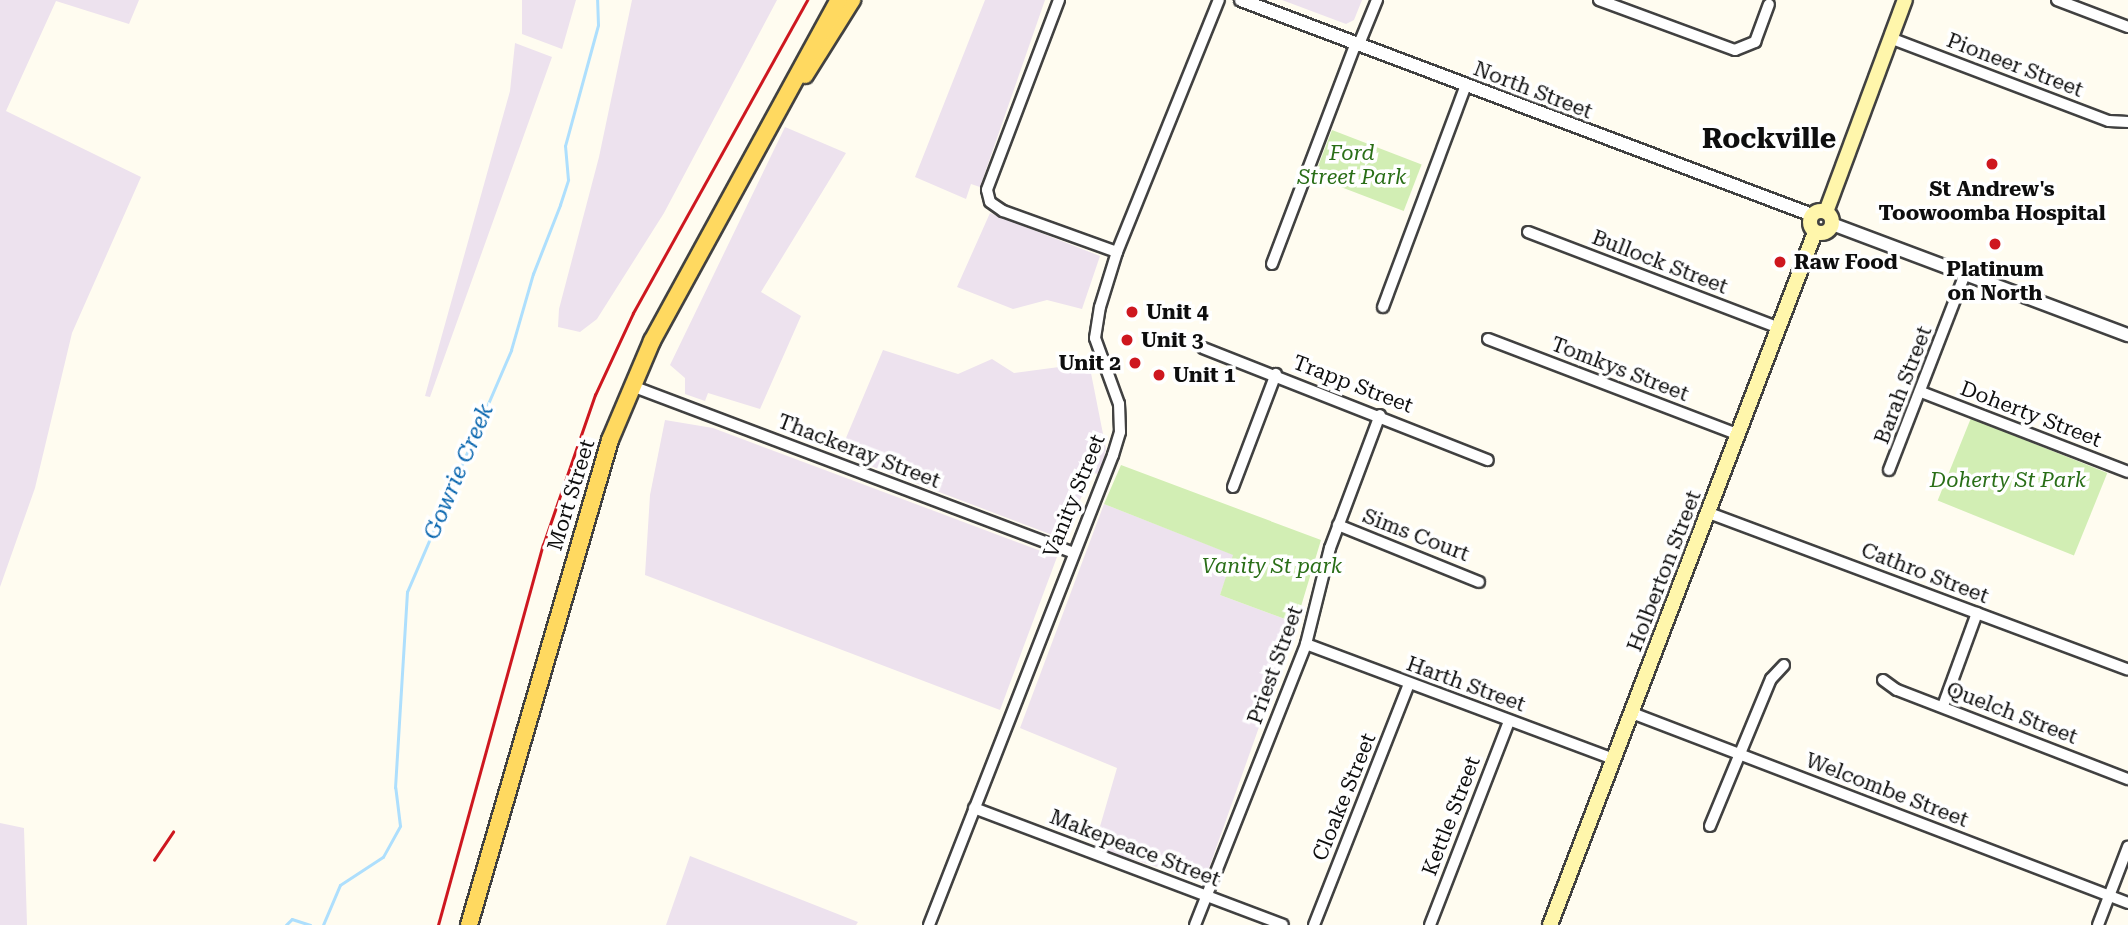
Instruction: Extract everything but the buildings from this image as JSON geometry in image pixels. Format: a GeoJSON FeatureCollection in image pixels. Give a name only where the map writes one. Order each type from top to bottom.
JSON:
{"type":"FeatureCollection","features":[{"type":"Feature","properties":{"kind":"main road","name":"Mort Street"},"geometry":{"type":"LineString","coordinates":[[469,925],[590,500],[632,386],[839,0]]}},
{"type":"Feature","properties":{"kind":"main road","name":"Mort Street"},"geometry":{"type":"LineString","coordinates":[[782,105],[821,53],[852,0]]}},
{"type":"Feature","properties":{"kind":"main road"},"geometry":{"type":"LineString","coordinates":[[1823,217],[1905,0]]}},
{"type":"Feature","properties":{"kind":"main road","name":"Holberton Street"},"geometry":{"type":"LineString","coordinates":[[1550,925],[1815,232],[1827,232],[1823,217]]}},
{"type":"Feature","properties":{"kind":"street"},"geometry":{"type":"LineString","coordinates":[[1059,0],[988,190],[990,202],[1117,252]]}},
{"type":"Feature","properties":{"kind":"street","name":"Vanity Street"},"geometry":{"type":"LineString","coordinates":[[929,925],[1120,432],[1119,404],[1095,338],[1117,252],[1159,157],[1219,0]]}},
{"type":"Feature","properties":{"kind":"street","name":"North Street"},"geometry":{"type":"LineString","coordinates":[[1241,0],[1823,217],[2128,335]]}},
{"type":"Feature","properties":{"kind":"street"},"geometry":{"type":"LineString","coordinates":[[1272,264],[1377,0]]}},
{"type":"Feature","properties":{"kind":"street"},"geometry":{"type":"LineString","coordinates":[[1599,0],[1735,50],[1755,42],[1769,4]]}},
{"type":"Feature","properties":{"kind":"street"},"geometry":{"type":"LineString","coordinates":[[2057,0],[2128,27]]}},
{"type":"Feature","properties":{"kind":"street","name":"Pioneer Street"},"geometry":{"type":"LineString","coordinates":[[1890,38],[2109,121],[2128,122]]}},
{"type":"Feature","properties":{"kind":"street"},"geometry":{"type":"LineString","coordinates":[[1382,307],[1466,85]]}},
{"type":"Feature","properties":{"kind":"street","name":"Bullock Street"},"geometry":{"type":"LineString","coordinates":[[1528,232],[1779,328]]}},
{"type":"Feature","properties":{"kind":"street","name":"Barah Street"},"geometry":{"type":"LineString","coordinates":[[1889,470],[1965,274]]}},
{"type":"Feature","properties":{"kind":"street","name":"Tomkys Street"},"geometry":{"type":"LineString","coordinates":[[1488,339],[1739,435]]}},
{"type":"Feature","properties":{"kind":"street","name":"Trapp Street"},"geometry":{"type":"LineString","coordinates":[[1203,348],[1276,374],[1488,460]]}},
{"type":"Feature","properties":{"kind":"street"},"geometry":{"type":"LineString","coordinates":[[1233,487],[1276,374]]}},
{"type":"Feature","properties":{"kind":"street","name":"Thackeray Street"},"geometry":{"type":"LineString","coordinates":[[632,386],[1072,552]]}},
{"type":"Feature","properties":{"kind":"street","name":"Doherty Street"},"geometry":{"type":"LineString","coordinates":[[1921,392],[2128,472]]}},
{"type":"Feature","properties":{"kind":"street","name":"Priest Street"},"geometry":{"type":"LineString","coordinates":[[1195,925],[1306,644],[1338,525],[1380,415]]}},
{"type":"Feature","properties":{"kind":"street","name":"Cathro Street"},"geometry":{"type":"LineString","coordinates":[[1709,513],[2128,670]]}},
{"type":"Feature","properties":{"kind":"street","name":"Sims Court"},"geometry":{"type":"LineString","coordinates":[[1338,525],[1479,582]]}},
{"type":"Feature","properties":{"kind":"street"},"geometry":{"type":"LineString","coordinates":[[1943,706],[1978,613]]}},
{"type":"Feature","properties":{"kind":"street","name":"Harth Street"},"geometry":{"type":"LineString","coordinates":[[1306,644],[1614,759]]}},
{"type":"Feature","properties":{"kind":"street"},"geometry":{"type":"LineString","coordinates":[[1710,826],[1742,755],[1771,679],[1784,665]]}},
{"type":"Feature","properties":{"kind":"street","name":"Quelch Street"},"geometry":{"type":"LineString","coordinates":[[1883,680],[2128,779]]}},
{"type":"Feature","properties":{"kind":"street","name":"Cloake Street"},"geometry":{"type":"LineString","coordinates":[[1314,925],[1409,684]]}},
{"type":"Feature","properties":{"kind":"street","name":"Welcombe Street"},"geometry":{"type":"LineString","coordinates":[[1632,713],[2128,903]]}},
{"type":"Feature","properties":{"kind":"street","name":"Kettle Street"},"geometry":{"type":"LineString","coordinates":[[1430,925],[1509,721]]}},
{"type":"Feature","properties":{"kind":"street","name":"Makepeace Street"},"geometry":{"type":"LineString","coordinates":[[974,808],[1283,925]]}},
{"type":"Feature","properties":{"kind":"street"},"geometry":{"type":"LineString","coordinates":[[2098,925],[2128,847]]}},
{"type":"Feature","properties":{"kind":"shaded area"},"geometry":{"type":"Polygon","coordinates":[[[0,0],[139,0],[129,24],[56,1],[6,111],[141,177],[72,333],[35,488],[0,587],[0,0]]]}},
{"type":"Feature","properties":{"kind":"shaded area"},"geometry":{"type":"Polygon","coordinates":[[[522,0],[576,0],[562,49],[522,34],[522,0]]]}},
{"type":"Feature","properties":{"kind":"shaded area"},"geometry":{"type":"Polygon","coordinates":[[[632,0],[777,0],[664,213],[597,319],[580,332],[558,327],[559,309],[599,157],[632,0]]]}},
{"type":"Feature","properties":{"kind":"shaded area"},"geometry":{"type":"Polygon","coordinates":[[[985,0],[1045,0],[980,187],[971,184],[966,199],[915,177],[985,0]]]}},
{"type":"Feature","properties":{"kind":"shaded area"},"geometry":{"type":"Polygon","coordinates":[[[1282,0],[1362,0],[1354,20],[1346,24],[1282,0]]]}},
{"type":"Feature","properties":{"kind":"shaded area"},"geometry":{"type":"Polygon","coordinates":[[[515,43],[552,57],[430,397],[425,396],[510,91],[515,43]]]}},
{"type":"Feature","properties":{"kind":"shaded area"},"geometry":{"type":"Polygon","coordinates":[[[785,127],[846,153],[761,292],[801,316],[760,409],[708,393],[705,401],[685,394],[685,378],[670,365],[785,127]]]}},
{"type":"Feature","properties":{"kind":"shaded area"},"geometry":{"type":"Polygon","coordinates":[[[990,213],[1100,256],[1082,309],[1047,300],[1013,309],[957,287],[990,213]]]}},
{"type":"Feature","properties":{"kind":"shaded area"},"geometry":{"type":"Polygon","coordinates":[[[883,350],[958,374],[992,359],[1014,373],[1089,363],[1106,449],[1100,474],[1092,473],[1063,539],[860,462],[843,445],[883,350]]]}},
{"type":"Feature","properties":{"kind":"shaded area"},"geometry":{"type":"Polygon","coordinates":[[[665,420],[713,428],[1057,557],[1000,710],[645,575],[650,495],[665,420]]]}},
{"type":"Feature","properties":{"kind":"shaded area"},"geometry":{"type":"Polygon","coordinates":[[[1104,504],[1234,555],[1220,595],[1296,623],[1204,882],[1094,847],[1117,768],[1020,728],[1104,504]]]}},
{"type":"Feature","properties":{"kind":"shaded area"},"geometry":{"type":"Polygon","coordinates":[[[0,823],[24,828],[27,925],[0,925],[0,823]]]}},
{"type":"Feature","properties":{"kind":"shaded area"},"geometry":{"type":"Polygon","coordinates":[[[690,856],[858,922],[856,925],[666,925],[690,856]]]}},
{"type":"Feature","properties":{"kind":"green space","name":"Ford Street Park"},"geometry":{"type":"Polygon","coordinates":[[[1332,130],[1422,164],[1404,211],[1314,177],[1332,130]]]}},
{"type":"Feature","properties":{"kind":"green space","name":"Doherty St Park"},"geometry":{"type":"Polygon","coordinates":[[[1971,418],[2107,473],[2074,556],[1938,501],[1971,418]]]}},
{"type":"Feature","properties":{"kind":"green space","name":"Vanity St park"},"geometry":{"type":"Polygon","coordinates":[[[1121,465],[1321,540],[1296,623],[1220,595],[1233,555],[1104,504],[1121,465]]]}},
{"type":"Feature","properties":{"kind":"waterway","name":"Gowrie Creek"},"geometry":{"type":"LineString","coordinates":[[323,925],[340,885],[383,857],[400,826],[395,788],[407,592],[511,350],[533,274],[560,205],[568,180],[565,146],[598,25],[597,0]]}},
{"type":"Feature","properties":{"kind":"waterway","name":"Gowrie Creek"},"geometry":{"type":"LineString","coordinates":[[286,925],[292,919],[310,925]]}},
{"type":"Feature","properties":{"kind":"railway"},"geometry":{"type":"LineString","coordinates":[[438,925],[543,545],[595,395],[633,313],[807,0]]}},
{"type":"Feature","properties":{"kind":"railway"},"geometry":{"type":"LineString","coordinates":[[154,860],[173,832]]}},
{"type":"Feature","properties":{"kind":"place","name":"St Andrew's Toowoomba Hospital"},"geometry":{"type":"Point","coordinates":[1992,164]}},
{"type":"Feature","properties":{"kind":"place","name":"Platinum on North"},"geometry":{"type":"Point","coordinates":[1995,244]}},
{"type":"Feature","properties":{"kind":"place","name":"Raw Food"},"geometry":{"type":"Point","coordinates":[1780,262]}},
{"type":"Feature","properties":{"kind":"place","name":"Unit 4"},"geometry":{"type":"Point","coordinates":[1132,312]}},
{"type":"Feature","properties":{"kind":"place","name":"Unit 3"},"geometry":{"type":"Point","coordinates":[1127,340]}},
{"type":"Feature","properties":{"kind":"place","name":"Unit 2"},"geometry":{"type":"Point","coordinates":[1135,363]}},
{"type":"Feature","properties":{"kind":"place","name":"Unit 1"},"geometry":{"type":"Point","coordinates":[1159,375]}},
{"type":"Feature","properties":{"kind":"district","name":"Rockville"},"geometry":{"type":"Point","coordinates":[1769,139]}}]}
